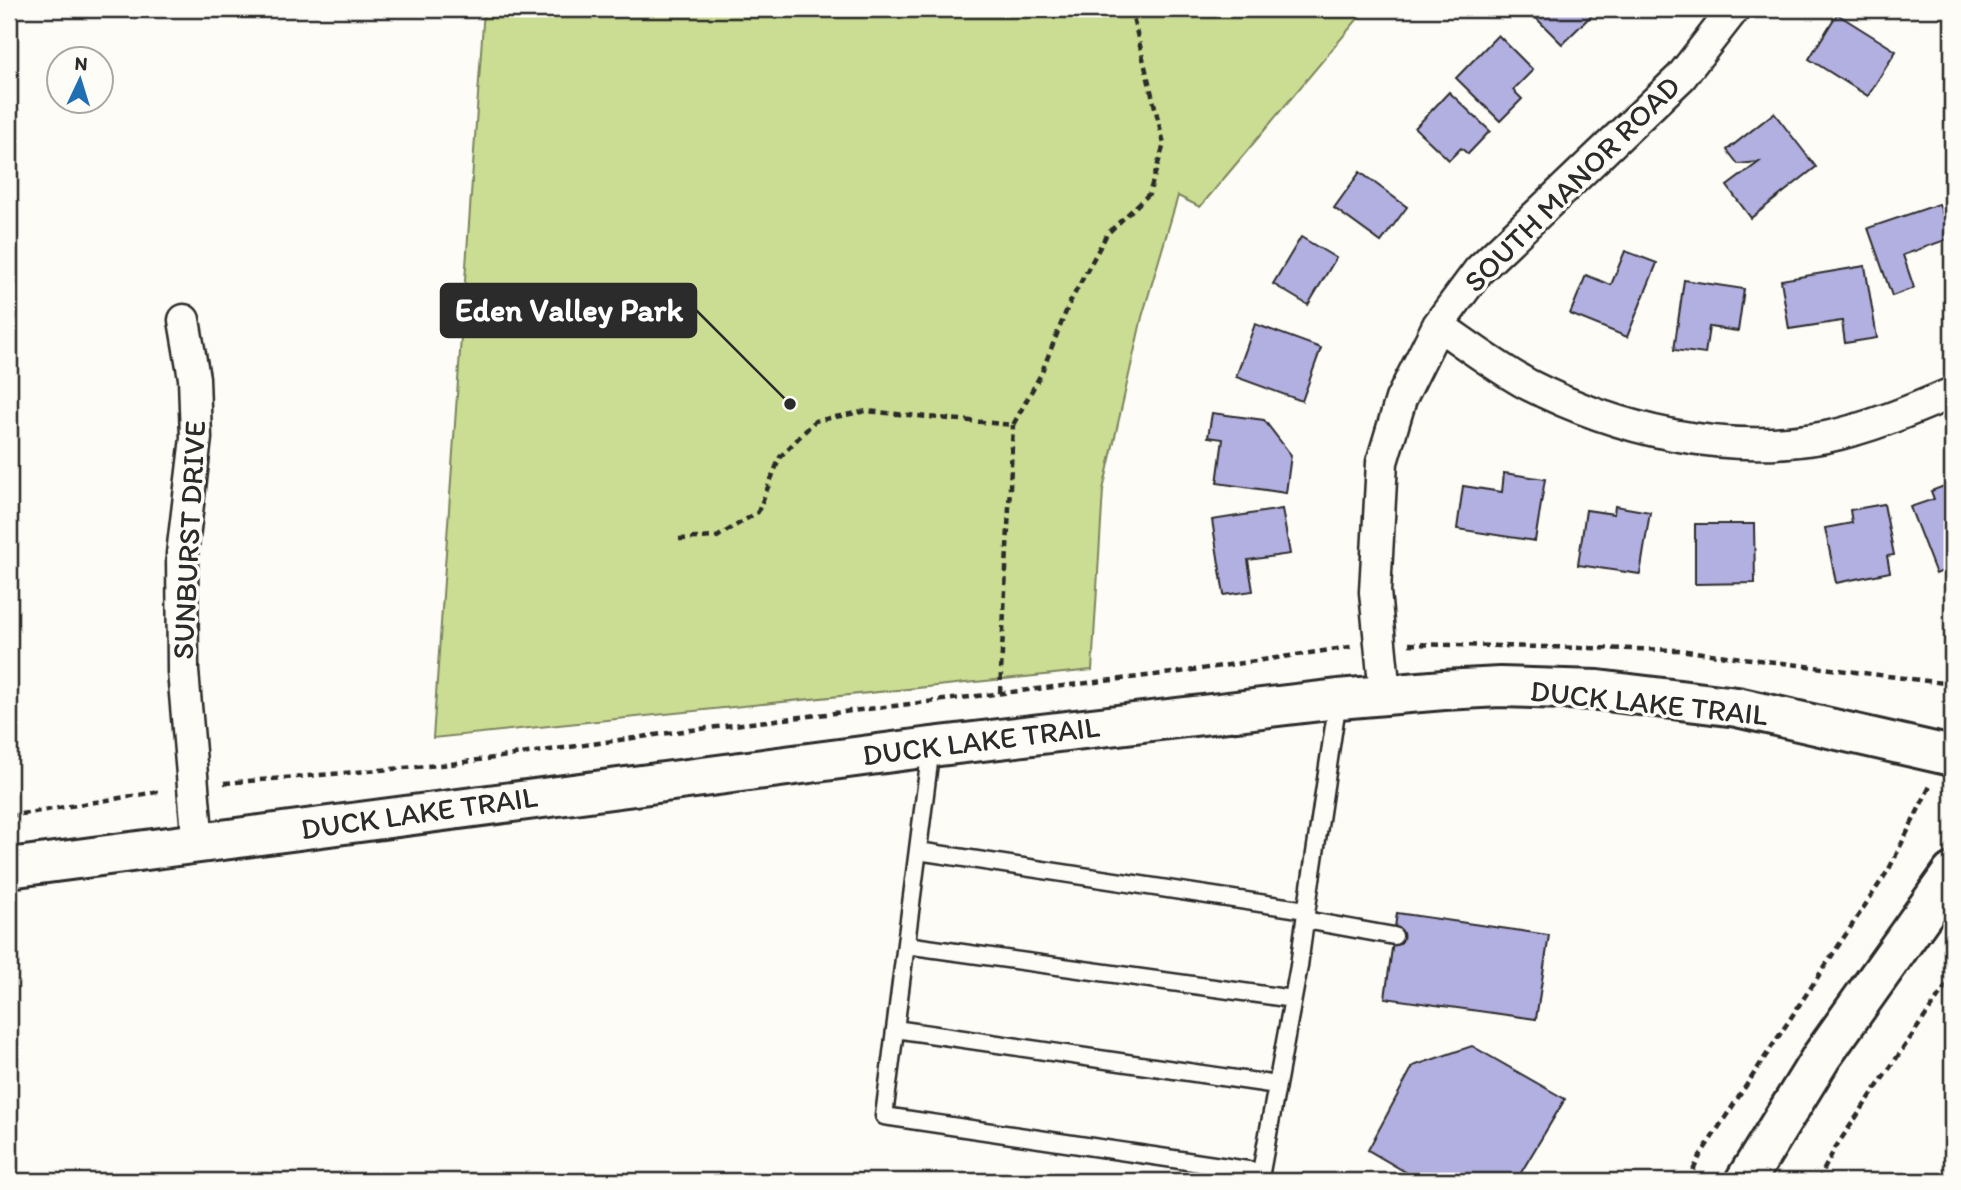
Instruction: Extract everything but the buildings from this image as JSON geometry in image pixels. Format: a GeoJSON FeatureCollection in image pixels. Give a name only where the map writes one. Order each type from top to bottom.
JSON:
{"type":"FeatureCollection","features":[{"type":"Feature","properties":{"kind":"street","name":"SOUTH MANOR ROAD"},"geometry":{"type":"LineString","coordinates":[[1385,694],[1375,592],[1382,462],[1401,399],[1438,325],[1479,270],[1681,77],[1734,9]]}},
{"type":"Feature","properties":{"kind":"street","name":"SUNBURST DRIVE"},"geometry":{"type":"LineString","coordinates":[[184,320],[194,378],[196,438],[182,554],[183,671],[198,844]]}},
{"type":"Feature","properties":{"kind":"street"},"geometry":{"type":"LineString","coordinates":[[1438,325],[1526,383],[1597,415],[1674,436],[1743,442],[1825,437],[1896,417],[1952,393]]}},
{"type":"Feature","properties":{"kind":"street","name":"DUCK LAKE TRAIL"},"geometry":{"type":"LineString","coordinates":[[9,868],[931,747],[1385,694],[1500,687],[1598,690],[1737,707],[1949,756]]}},
{"type":"Feature","properties":{"kind":"street"},"geometry":{"type":"LineString","coordinates":[[1745,1181],[1822,1056],[1952,873]]}},
{"type":"Feature","properties":{"kind":"lane"},"geometry":{"type":"LineString","coordinates":[[931,747],[884,1116],[1261,1172],[1293,999],[1338,699]]}},
{"type":"Feature","properties":{"kind":"lane"},"geometry":{"type":"LineString","coordinates":[[918,851],[1306,915],[1394,936]]}},
{"type":"Feature","properties":{"kind":"lane"},"geometry":{"type":"LineString","coordinates":[[906,945],[1293,999]]}},
{"type":"Feature","properties":{"kind":"lane"},"geometry":{"type":"LineString","coordinates":[[895,1029],[1277,1085]]}},
{"type":"Feature","properties":{"kind":"path"},"geometry":{"type":"LineString","coordinates":[[1000,694],[1013,425],[1041,374],[1069,304],[1107,234],[1149,194],[1164,144],[1131,9]]}},
{"type":"Feature","properties":{"kind":"path"},"geometry":{"type":"LineString","coordinates":[[679,539],[717,537],[758,512],[780,457],[815,422],[866,411],[1013,425]]}},
{"type":"Feature","properties":{"kind":"path"},"geometry":{"type":"LineString","coordinates":[[1688,1181],[1701,1153],[1889,869],[1949,756]]}},
{"type":"Feature","properties":{"kind":"path"},"geometry":{"type":"LineString","coordinates":[[1818,1181],[1835,1148],[1952,977]]}},
{"type":"Feature","properties":{"kind":"green space"},"geometry":{"type":"Polygon","coordinates":[[[484,9],[1366,9],[1200,207],[1178,196],[1142,317],[1103,490],[1092,670],[433,738],[484,9]]]}},
{"type":"Feature","properties":{"kind":"place","name":"Eden Valley Park"},"geometry":{"type":"Point","coordinates":[790,404]}}]}
